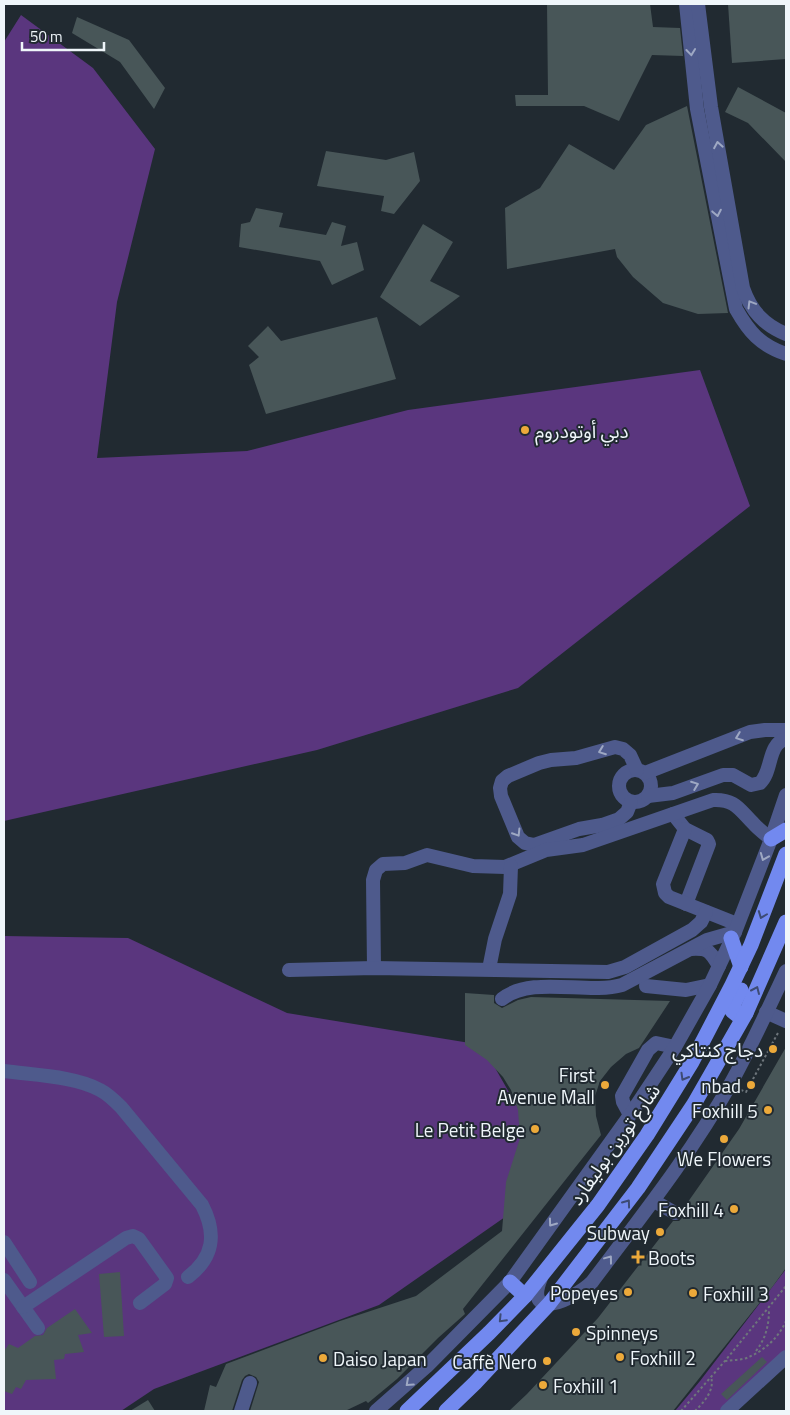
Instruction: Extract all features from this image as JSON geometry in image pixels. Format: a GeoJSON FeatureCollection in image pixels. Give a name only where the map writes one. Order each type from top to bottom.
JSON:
{"type":"FeatureCollection","features":[{"type":"Feature","properties":{"kind":"main road"},"geometry":{"type":"LineString","coordinates":[[771,839],[786,830]]}},
{"type":"Feature","properties":{"kind":"main road","name":"شارع تورين بوليفارد"},"geometry":{"type":"LineString","coordinates":[[407,1411],[525,1296],[598,1205],[663,1111],[692,1062],[751,945],[786,854]]}},
{"type":"Feature","properties":{"kind":"main road"},"geometry":{"type":"LineString","coordinates":[[446,1411],[482,1377],[549,1304],[627,1204],[694,1104],[746,1013],[786,922]]}},
{"type":"Feature","properties":{"kind":"main road"},"geometry":{"type":"LineString","coordinates":[[734,932],[740,967]]}},
{"type":"Feature","properties":{"kind":"main road"},"geometry":{"type":"LineString","coordinates":[[746,1013],[735,1015],[732,1009],[753,964],[755,957],[751,945]]}},
{"type":"Feature","properties":{"kind":"main road"},"geometry":{"type":"LineString","coordinates":[[510,1282],[525,1296]]}},
{"type":"Feature","properties":{"kind":"street"},"geometry":{"type":"LineString","coordinates":[[686,4],[697,109],[736,308],[747,328],[758,339],[775,350],[786,354]]}},
{"type":"Feature","properties":{"kind":"street"},"geometry":{"type":"LineString","coordinates":[[698,4],[711,107],[746,297],[760,318],[771,328],[786,334]]}},
{"type":"Feature","properties":{"kind":"street"},"geometry":{"type":"LineString","coordinates":[[765,730],[783,735],[774,749],[766,776],[760,783],[751,785],[733,775],[723,775],[673,793],[648,796],[640,801],[631,802],[624,798],[619,786],[625,774],[641,772],[750,732],[765,730]]}},
{"type":"Feature","properties":{"kind":"street"},"geometry":{"type":"LineString","coordinates":[[631,802],[627,812],[619,818],[602,825],[579,829],[534,845],[525,843],[518,837],[501,796],[500,788],[502,781],[508,776],[538,763],[583,757],[615,747],[623,749],[630,755],[651,784],[648,796]]}},
{"type":"Feature","properties":{"kind":"street"},"geometry":{"type":"LineString","coordinates":[[376,1411],[427,1366],[457,1329],[510,1282],[630,1115],[675,1047],[710,985],[734,932],[771,839],[786,795]]}},
{"type":"Feature","properties":{"kind":"street"},"geometry":{"type":"LineString","coordinates":[[374,968],[373,880],[379,867],[386,863],[405,863],[427,855],[473,866],[498,868],[511,866],[546,850],[577,847],[713,800],[727,801],[735,804],[756,827],[771,839]]}},
{"type":"Feature","properties":{"kind":"street"},"geometry":{"type":"LineString","coordinates":[[673,814],[685,829],[708,840],[709,844],[686,904]]}},
{"type":"Feature","properties":{"kind":"street"},"geometry":{"type":"LineString","coordinates":[[685,829],[663,887],[666,895],[706,912],[734,932]]}},
{"type":"Feature","properties":{"kind":"street"},"geometry":{"type":"LineString","coordinates":[[489,969],[495,939],[510,894],[511,866]]}},
{"type":"Feature","properties":{"kind":"street"},"geometry":{"type":"LineString","coordinates":[[289,970],[374,968],[489,969],[600,973],[617,970],[692,930],[701,922],[706,912]]}},
{"type":"Feature","properties":{"kind":"street"},"geometry":{"type":"LineString","coordinates":[[502,999],[514,991],[529,988],[608,988],[622,986],[716,936],[734,932]]}},
{"type":"Feature","properties":{"kind":"street"},"geometry":{"type":"LineString","coordinates":[[690,949],[702,948],[707,950],[719,966]]}},
{"type":"Feature","properties":{"kind":"street"},"geometry":{"type":"LineString","coordinates":[[543,1272],[536,1295],[541,1302],[549,1304],[580,1292],[592,1282],[654,1201],[730,1084],[786,971]]}},
{"type":"Feature","properties":{"kind":"street"},"geometry":{"type":"LineString","coordinates":[[646,986],[686,990],[710,985]]}},
{"type":"Feature","properties":{"kind":"street"},"geometry":{"type":"LineString","coordinates":[[686,990],[692,996],[696,1009]]}},
{"type":"Feature","properties":{"kind":"street"},"geometry":{"type":"LineString","coordinates":[[766,1012],[785,1021]]}},
{"type":"Feature","properties":{"kind":"street"},"geometry":{"type":"LineString","coordinates":[[630,1115],[622,1096],[648,1050],[652,1044],[659,1043],[675,1047]]}},
{"type":"Feature","properties":{"kind":"street"},"geometry":{"type":"LineString","coordinates":[[4,1072],[73,1080],[100,1089],[121,1107],[202,1206],[208,1217],[211,1243],[207,1256],[199,1268],[188,1277]]}},
{"type":"Feature","properties":{"kind":"street"},"geometry":{"type":"LineString","coordinates":[[654,1201],[675,1213]]}},
{"type":"Feature","properties":{"kind":"street"},"geometry":{"type":"LineString","coordinates":[[23,1307],[126,1238],[133,1236],[139,1239],[167,1278],[163,1286],[140,1303]]}},
{"type":"Feature","properties":{"kind":"street"},"geometry":{"type":"LineString","coordinates":[[4,1242],[30,1282]]}},
{"type":"Feature","properties":{"kind":"street"},"geometry":{"type":"LineString","coordinates":[[4,1280],[38,1328]]}},
{"type":"Feature","properties":{"kind":"street"},"geometry":{"type":"LineString","coordinates":[[727,1411],[784,1363]]}},
{"type":"Feature","properties":{"kind":"street"},"geometry":{"type":"LineString","coordinates":[[241,1411],[250,1383]]}},
{"type":"Feature","properties":{"kind":"path"},"geometry":{"type":"LineString","coordinates":[[730,1084],[746,1092],[785,1021]]}},
{"type":"Feature","properties":{"kind":"path"},"geometry":{"type":"LineString","coordinates":[[681,1411],[725,1362],[786,1287]]}},
{"type":"Feature","properties":{"kind":"path"},"geometry":{"type":"LineString","coordinates":[[755,1353],[767,1331],[769,1307]]}},
{"type":"Feature","properties":{"kind":"path"},"geometry":{"type":"LineString","coordinates":[[725,1362],[748,1358],[770,1343],[782,1330],[786,1321]]}},
{"type":"Feature","properties":{"kind":"path"},"geometry":{"type":"LineString","coordinates":[[695,1411],[711,1389],[711,1377]]}},
{"type":"Feature","properties":{"kind":"shaded area","name":"دبي أوتودروم"},"geometry":{"type":"Polygon","coordinates":[[[21,15],[93,68],[155,149],[117,302],[97,458],[247,451],[408,410],[700,370],[750,506],[518,688],[317,750],[4,821],[4,42],[21,15]]]}},
{"type":"Feature","properties":{"kind":"shaded area"},"geometry":{"type":"Polygon","coordinates":[[[4,936],[128,938],[287,1013],[482,1045],[526,1122],[505,1217],[379,1305],[154,1389],[121,1411],[4,1411],[4,936]]]}},
{"type":"Feature","properties":{"kind":"shaded area"},"geometry":{"type":"Polygon","coordinates":[[[786,1269],[786,1351],[720,1411],[675,1411],[700,1381],[786,1269]]]}},
{"type":"Feature","properties":{"kind":"building"},"geometry":{"type":"Polygon","coordinates":[[[547,4],[650,4],[653,27],[680,28],[683,56],[652,55],[619,121],[584,106],[516,106],[515,95],[548,95],[547,4]]]}},
{"type":"Feature","properties":{"kind":"building"},"geometry":{"type":"Polygon","coordinates":[[[728,4],[786,4],[786,59],[732,63],[728,4]]]}},
{"type":"Feature","properties":{"kind":"building"},"geometry":{"type":"Polygon","coordinates":[[[77,17],[129,40],[165,88],[154,109],[120,62],[72,33],[77,17]]]}},
{"type":"Feature","properties":{"kind":"building"},"geometry":{"type":"Polygon","coordinates":[[[738,87],[786,113],[786,162],[748,123],[725,112],[738,87]]]}},
{"type":"Feature","properties":{"kind":"building"},"geometry":{"type":"Polygon","coordinates":[[[687,106],[728,313],[698,314],[663,303],[633,277],[617,257],[615,249],[507,269],[505,208],[540,188],[569,144],[614,170],[646,125],[687,106]]]}},
{"type":"Feature","properties":{"kind":"building"},"geometry":{"type":"Polygon","coordinates":[[[326,151],[386,160],[414,152],[420,181],[394,214],[381,211],[384,196],[317,186],[326,151]]]}},
{"type":"Feature","properties":{"kind":"building"},"geometry":{"type":"Polygon","coordinates":[[[256,208],[283,213],[279,227],[326,235],[332,222],[346,226],[341,246],[357,242],[364,270],[332,285],[320,261],[239,247],[241,224],[250,222],[256,208]]]}},
{"type":"Feature","properties":{"kind":"building"},"geometry":{"type":"Polygon","coordinates":[[[423,224],[453,242],[430,281],[460,296],[420,326],[380,297],[423,224]]]}},
{"type":"Feature","properties":{"kind":"building"},"geometry":{"type":"Polygon","coordinates":[[[377,317],[396,379],[266,414],[249,365],[259,357],[248,346],[268,326],[281,341],[377,317]]]}},
{"type":"Feature","properties":{"kind":"building"},"geometry":{"type":"Polygon","coordinates":[[[465,993],[494,995],[494,1003],[502,1008],[518,1000],[531,997],[670,1001],[639,1048],[626,1054],[611,1067],[600,1081],[595,1096],[596,1116],[601,1135],[463,1309],[465,1314],[397,1379],[368,1403],[366,1401],[345,1411],[250,1411],[259,1382],[256,1377],[249,1374],[242,1380],[232,1411],[204,1411],[210,1385],[216,1387],[226,1364],[340,1321],[416,1296],[502,1231],[506,1182],[520,1138],[518,1110],[511,1090],[503,1077],[487,1060],[465,1045],[465,993]]]}},
{"type":"Feature","properties":{"kind":"building"},"geometry":{"type":"Polygon","coordinates":[[[786,1047],[786,1268],[773,1286],[673,1411],[509,1411],[598,1318],[673,1221],[679,1221],[682,1218],[683,1209],[739,1129],[786,1047]]]}},
{"type":"Feature","properties":{"kind":"building"},"geometry":{"type":"Polygon","coordinates":[[[120,1272],[124,1336],[104,1337],[99,1274],[120,1272]]]}},
{"type":"Feature","properties":{"kind":"building"},"geometry":{"type":"Polygon","coordinates":[[[75,1309],[92,1333],[78,1335],[84,1352],[65,1354],[64,1359],[54,1360],[56,1379],[26,1380],[21,1389],[16,1387],[12,1394],[4,1391],[4,1351],[9,1344],[18,1348],[35,1336],[43,1335],[47,1328],[75,1309]]]}},
{"type":"Feature","properties":{"kind":"building"},"geometry":{"type":"Polygon","coordinates":[[[762,1357],[767,1362],[727,1400],[721,1394],[762,1357]]]}},
{"type":"Feature","properties":{"kind":"building"},"geometry":{"type":"Polygon","coordinates":[[[148,1400],[155,1411],[130,1411],[148,1400]]]}},
{"type":"Feature","properties":{"kind":"place","name":"دبي أوتودروم"},"geometry":{"type":"Point","coordinates":[525,430]}},
{"type":"Feature","properties":{"kind":"place","name":"دجاج كنتاكي"},"geometry":{"type":"Point","coordinates":[773,1049]}},
{"type":"Feature","properties":{"kind":"place","name":"First Avenue Mall"},"geometry":{"type":"Point","coordinates":[605,1085]}},
{"type":"Feature","properties":{"kind":"place","name":"nbad"},"geometry":{"type":"Point","coordinates":[751,1085]}},
{"type":"Feature","properties":{"kind":"place","name":"Foxhill 5"},"geometry":{"type":"Point","coordinates":[768,1110]}},
{"type":"Feature","properties":{"kind":"place","name":"Le Petit Belge"},"geometry":{"type":"Point","coordinates":[535,1129]}},
{"type":"Feature","properties":{"kind":"place","name":"We Flowers"},"geometry":{"type":"Point","coordinates":[724,1139]}},
{"type":"Feature","properties":{"kind":"place","name":"Foxhill 4"},"geometry":{"type":"Point","coordinates":[734,1209]}},
{"type":"Feature","properties":{"kind":"place","name":"Subway"},"geometry":{"type":"Point","coordinates":[660,1232]}},
{"type":"Feature","properties":{"kind":"place","name":"Boots"},"geometry":{"type":"Point","coordinates":[638,1257]}},
{"type":"Feature","properties":{"kind":"place","name":"Popeyes"},"geometry":{"type":"Point","coordinates":[628,1292]}},
{"type":"Feature","properties":{"kind":"place","name":"Foxhill 3"},"geometry":{"type":"Point","coordinates":[693,1293]}},
{"type":"Feature","properties":{"kind":"place","name":"Spinneys"},"geometry":{"type":"Point","coordinates":[576,1332]}},
{"type":"Feature","properties":{"kind":"place","name":"Foxhill 2"},"geometry":{"type":"Point","coordinates":[620,1357]}},
{"type":"Feature","properties":{"kind":"place","name":"Daiso Japan"},"geometry":{"type":"Point","coordinates":[323,1358]}},
{"type":"Feature","properties":{"kind":"place","name":"Caffè Nero"},"geometry":{"type":"Point","coordinates":[547,1361]}},
{"type":"Feature","properties":{"kind":"place","name":"Foxhill 1"},"geometry":{"type":"Point","coordinates":[543,1385]}}]}
